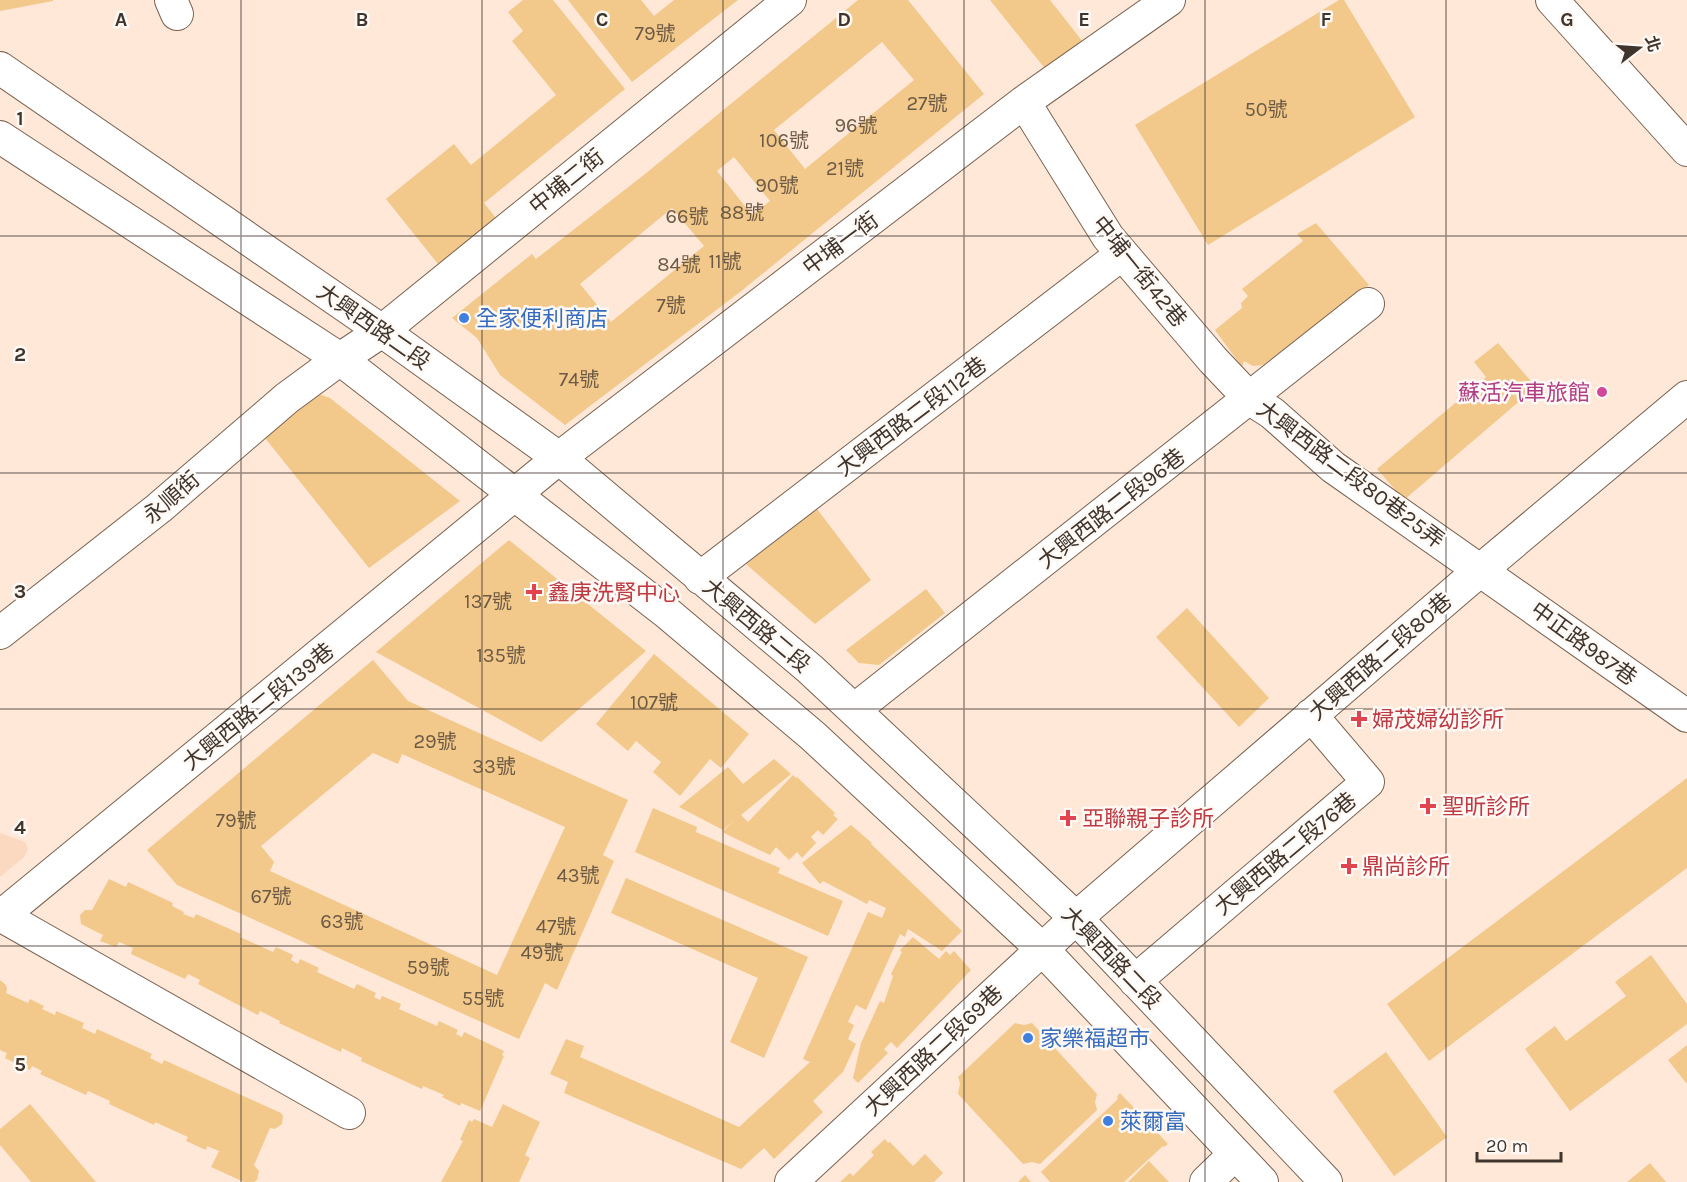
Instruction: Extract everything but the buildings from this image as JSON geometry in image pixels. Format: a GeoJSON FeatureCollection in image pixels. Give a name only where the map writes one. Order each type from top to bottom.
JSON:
{"type":"FeatureCollection","features":[{"type":"Feature","properties":{"kind":"street","name":"中埔二街"},"geometry":{"type":"LineString","coordinates":[[340,358],[382,331],[790,0]]}},
{"type":"Feature","properties":{"kind":"street","name":"中埔一街"},"geometry":{"type":"LineString","coordinates":[[517,494],[559,458],[1024,102],[1169,0]]}},
{"type":"Feature","properties":{"kind":"street"},"geometry":{"type":"LineString","coordinates":[[1552,0],[1687,150]]}},
{"type":"Feature","properties":{"kind":"street","name":"大興西路二段"},"geometry":{"type":"LineString","coordinates":[[0,68],[382,331],[559,458],[810,669],[1076,918],[1326,1182]]}},
{"type":"Feature","properties":{"kind":"street","name":"中埔一街42巷"},"geometry":{"type":"LineString","coordinates":[[1024,102],[1108,237],[1213,360],[1250,399]]}},
{"type":"Feature","properties":{"kind":"street","name":"大興西路二段"},"geometry":{"type":"LineString","coordinates":[[0,137],[340,358],[666,612],[813,736],[1042,949],[1262,1182]]}},
{"type":"Feature","properties":{"kind":"street","name":"大興西路二段112巷"},"geometry":{"type":"LineString","coordinates":[[700,578],[1122,254]]}},
{"type":"Feature","properties":{"kind":"street","name":"大興西路二段96巷"},"geometry":{"type":"LineString","coordinates":[[854,710],[1368,304]]}},
{"type":"Feature","properties":{"kind":"street","name":"永順街"},"geometry":{"type":"LineString","coordinates":[[0,633],[159,508],[287,398],[340,358]]}},
{"type":"Feature","properties":{"kind":"street","name":"大興西路二段80巷"},"geometry":{"type":"LineString","coordinates":[[1076,918],[1481,569],[1687,397]]}},
{"type":"Feature","properties":{"kind":"street","name":"大興西路二段80巷25弄"},"geometry":{"type":"LineString","coordinates":[[1250,399],[1272,413],[1333,466],[1481,569]]}},
{"type":"Feature","properties":{"kind":"street","name":"大興西路二段139巷"},"geometry":{"type":"LineString","coordinates":[[1,916],[517,494]]}},
{"type":"Feature","properties":{"kind":"street","name":"中正路987巷"},"geometry":{"type":"LineString","coordinates":[[1481,569],[1687,716]]}},
{"type":"Feature","properties":{"kind":"street","name":"大興西路二段76巷"},"geometry":{"type":"LineString","coordinates":[[1135,981],[1368,782],[1311,715]]}},
{"type":"Feature","properties":{"kind":"street"},"geometry":{"type":"LineString","coordinates":[[1,916],[349,1113]]}},
{"type":"Feature","properties":{"kind":"street","name":"大興西路二段69巷"},"geometry":{"type":"LineString","coordinates":[[791,1182],[1076,918]]}},
{"type":"Feature","properties":{"kind":"street"},"geometry":{"type":"LineString","coordinates":[[1206,1182],[1235,1154]]}},
{"type":"Feature","properties":{"kind":"shaded area"},"geometry":{"type":"Polygon","coordinates":[[[0,833],[25,842],[28,849],[24,857],[0,877],[0,833]]]}},
{"type":"Feature","properties":{"kind":"place","name":"全家便利商店"},"geometry":{"type":"Point","coordinates":[464,318]}},
{"type":"Feature","properties":{"kind":"place","name":"蘇活汽車旅館"},"geometry":{"type":"Point","coordinates":[1602,392]}},
{"type":"Feature","properties":{"kind":"place","name":"鑫庚洗腎中心"},"geometry":{"type":"Point","coordinates":[534,592]}},
{"type":"Feature","properties":{"kind":"place","name":"婦茂婦幼診所"},"geometry":{"type":"Point","coordinates":[1359,719]}},
{"type":"Feature","properties":{"kind":"place","name":"聖昕診所"},"geometry":{"type":"Point","coordinates":[1428,806]}},
{"type":"Feature","properties":{"kind":"place","name":"亞聯親子診所"},"geometry":{"type":"Point","coordinates":[1068,818]}},
{"type":"Feature","properties":{"kind":"place","name":"鼎尚診所"},"geometry":{"type":"Point","coordinates":[1349,866]}},
{"type":"Feature","properties":{"kind":"place","name":"家樂福超市"},"geometry":{"type":"Point","coordinates":[1028,1038]}},
{"type":"Feature","properties":{"kind":"place","name":"萊爾富"},"geometry":{"type":"Point","coordinates":[1108,1121]}}]}
